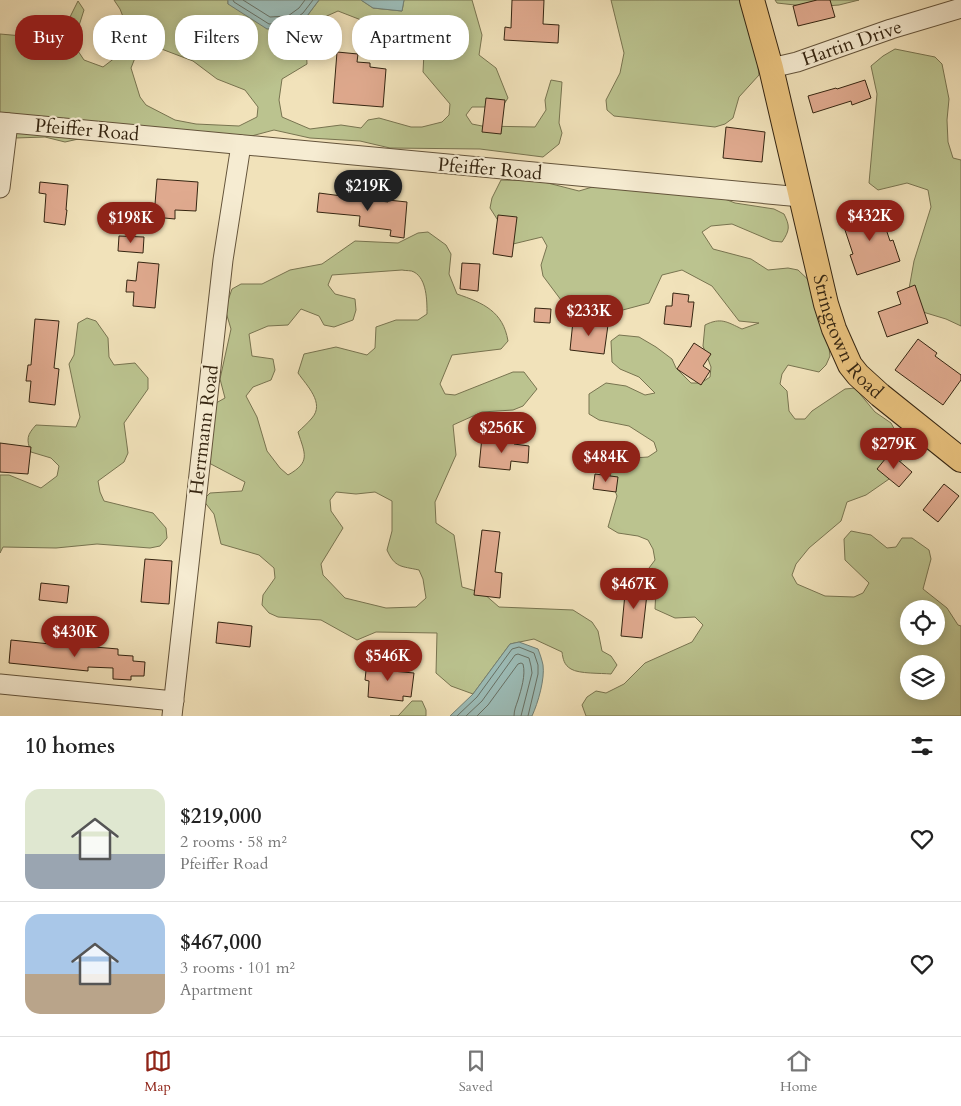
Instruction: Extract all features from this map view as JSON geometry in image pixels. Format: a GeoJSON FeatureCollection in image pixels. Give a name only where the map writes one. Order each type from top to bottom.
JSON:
{"type":"FeatureCollection","features":[{"type":"Feature","properties":{"kind":"main road","name":"Stringtown Road"},"geometry":{"type":"LineString","coordinates":[[752,0],[771,68],[826,304],[834,329],[850,365],[880,395],[961,460]]}},
{"type":"Feature","properties":{"kind":"street","name":"Hartin Drive"},"geometry":{"type":"LineString","coordinates":[[771,68],[797,62],[891,29],[961,8]]}},
{"type":"Feature","properties":{"kind":"street","name":"Pfeiffer Road"},"geometry":{"type":"LineString","coordinates":[[4,123],[801,197]]}},
{"type":"Feature","properties":{"kind":"street"},"geometry":{"type":"LineString","coordinates":[[0,188],[4,123]]}},
{"type":"Feature","properties":{"kind":"street","name":"Herrmann Road"},"geometry":{"type":"LineString","coordinates":[[173,709],[223,260],[241,145]]}},
{"type":"Feature","properties":{"kind":"street"},"geometry":{"type":"LineString","coordinates":[[0,684],[173,709]]}},
{"type":"Feature","properties":{"kind":"green space"},"geometry":{"type":"Polygon","coordinates":[[[114,0],[228,0],[228,4],[300,15],[268,15],[268,60],[307,60],[307,64],[282,79],[279,100],[282,117],[310,129],[341,125],[361,128],[368,120],[379,118],[411,127],[422,127],[442,122],[449,115],[450,104],[423,72],[424,60],[469,60],[469,15],[352,16],[338,11],[329,15],[308,15],[319,0],[361,0],[373,8],[402,11],[404,0],[472,0],[482,35],[479,55],[496,68],[508,98],[502,107],[472,107],[466,115],[472,124],[482,126],[535,127],[546,110],[545,100],[551,80],[562,82],[559,123],[562,133],[559,144],[543,157],[480,149],[390,148],[360,141],[310,138],[274,130],[244,138],[123,129],[65,142],[45,137],[15,138],[0,134],[0,34],[15,35],[15,60],[83,58],[103,67],[112,60],[134,60],[131,68],[140,97],[146,105],[175,120],[196,124],[239,126],[257,117],[258,107],[245,90],[217,79],[190,60],[258,60],[258,15],[175,15],[175,54],[165,50],[165,15],[122,15],[114,0]]]}},
{"type":"Feature","properties":{"kind":"green space"},"geometry":{"type":"Polygon","coordinates":[[[611,0],[742,0],[754,33],[759,75],[739,97],[733,118],[725,124],[715,127],[614,116],[607,110],[606,100],[620,73],[624,53],[611,0]]]}},
{"type":"Feature","properties":{"kind":"green space"},"geometry":{"type":"Polygon","coordinates":[[[775,0],[859,0],[839,5],[813,7],[777,3],[775,0]]]}},
{"type":"Feature","properties":{"kind":"green space"},"geometry":{"type":"Polygon","coordinates":[[[78,1],[84,10],[82,15],[71,15],[78,1]]]}},
{"type":"Feature","properties":{"kind":"green space"},"geometry":{"type":"Polygon","coordinates":[[[895,49],[935,57],[942,64],[949,99],[947,120],[948,142],[953,158],[961,160],[961,326],[946,319],[913,309],[907,300],[914,261],[931,207],[928,190],[907,183],[878,190],[869,183],[877,94],[871,66],[895,49]]]}},
{"type":"Feature","properties":{"kind":"green space"},"geometry":{"type":"Polygon","coordinates":[[[501,180],[540,181],[579,191],[599,185],[707,192],[735,203],[774,209],[784,214],[788,228],[782,242],[772,241],[732,224],[711,226],[702,232],[713,249],[751,259],[768,270],[788,268],[798,270],[816,287],[825,315],[830,356],[826,365],[819,372],[788,365],[782,374],[780,384],[787,391],[789,411],[795,419],[805,419],[812,411],[845,389],[855,388],[875,412],[891,423],[906,450],[902,460],[893,466],[892,477],[866,495],[847,502],[841,521],[809,548],[796,564],[792,575],[797,584],[825,596],[854,597],[863,593],[869,583],[845,560],[844,539],[851,531],[871,535],[887,548],[896,547],[902,538],[912,538],[929,550],[931,559],[923,589],[937,600],[900,600],[900,645],[945,645],[945,606],[947,608],[958,625],[961,626],[961,716],[586,716],[582,705],[587,697],[596,691],[606,693],[624,684],[645,663],[692,642],[703,625],[695,617],[675,618],[655,609],[656,588],[649,568],[655,560],[653,549],[648,540],[638,536],[618,533],[608,527],[617,496],[610,477],[612,467],[619,459],[648,457],[657,451],[654,442],[629,426],[599,420],[589,414],[589,394],[606,383],[626,386],[645,395],[655,393],[639,377],[620,369],[612,362],[611,341],[619,335],[639,337],[672,359],[676,368],[691,383],[701,383],[710,377],[711,367],[703,346],[705,325],[720,321],[742,329],[759,323],[739,321],[712,286],[682,270],[662,275],[649,303],[619,311],[603,296],[593,300],[581,317],[570,319],[562,311],[561,300],[543,276],[541,265],[547,246],[542,237],[513,244],[490,208],[492,198],[501,180]]]}},
{"type":"Feature","properties":{"kind":"green space"},"geometry":{"type":"Polygon","coordinates":[[[428,232],[446,245],[451,254],[449,274],[457,294],[483,305],[497,315],[502,322],[508,341],[501,349],[452,355],[440,384],[445,394],[455,395],[513,372],[524,372],[537,389],[523,406],[513,410],[482,412],[453,425],[456,455],[435,502],[436,523],[454,535],[462,587],[483,593],[499,607],[573,610],[592,622],[598,631],[602,651],[611,656],[617,665],[611,674],[575,671],[565,664],[562,652],[534,639],[510,644],[473,694],[451,686],[436,673],[437,633],[376,632],[357,640],[321,620],[278,617],[269,613],[262,605],[263,595],[275,578],[274,568],[259,555],[221,544],[214,514],[203,500],[210,493],[242,491],[245,482],[209,463],[216,403],[225,398],[220,379],[231,329],[225,309],[232,289],[241,284],[262,284],[290,270],[322,264],[355,241],[398,243],[418,233],[428,232]],[[402,270],[332,275],[328,285],[335,294],[355,299],[356,310],[353,320],[334,327],[324,325],[319,316],[301,309],[288,325],[268,326],[249,334],[252,356],[273,359],[275,370],[271,380],[253,387],[246,396],[257,417],[267,451],[288,475],[300,466],[303,461],[304,452],[298,432],[312,418],[317,406],[310,389],[298,373],[304,354],[336,347],[367,355],[375,348],[376,327],[396,320],[418,320],[427,314],[427,303],[422,280],[413,271],[402,270]],[[336,492],[330,500],[331,511],[343,528],[321,564],[323,575],[345,598],[386,608],[416,607],[426,598],[423,579],[419,570],[399,565],[393,560],[387,550],[392,531],[392,501],[375,492],[356,494],[336,492]]]}},
{"type":"Feature","properties":{"kind":"green space"},"geometry":{"type":"Polygon","coordinates":[[[87,318],[96,321],[108,338],[109,357],[114,365],[135,363],[148,378],[148,389],[124,423],[128,453],[124,462],[98,481],[100,492],[104,501],[153,513],[166,528],[167,538],[160,546],[150,548],[97,544],[56,548],[3,547],[0,553],[0,475],[9,475],[41,488],[57,476],[59,466],[51,458],[31,452],[28,437],[36,425],[76,427],[80,417],[69,364],[74,355],[78,323],[87,318]]]}},
{"type":"Feature","properties":{"kind":"green space"},"geometry":{"type":"Polygon","coordinates":[[[412,701],[422,701],[426,710],[426,716],[398,716],[412,701]]]}},
{"type":"Feature","properties":{"kind":"water"},"geometry":{"type":"Polygon","coordinates":[[[228,0],[319,0],[308,15],[268,15],[267,29],[258,23],[258,15],[245,15],[228,4],[228,0]]]}},
{"type":"Feature","properties":{"kind":"water"},"geometry":{"type":"Polygon","coordinates":[[[361,0],[404,0],[402,11],[373,8],[361,0]]]}},
{"type":"Feature","properties":{"kind":"water"},"geometry":{"type":"Polygon","coordinates":[[[519,642],[538,649],[543,665],[543,677],[537,705],[532,716],[450,716],[473,694],[510,644],[519,642]]]}},
{"type":"Feature","properties":{"kind":"building"},"geometry":{"type":"Polygon","coordinates":[[[512,0],[544,0],[543,24],[559,25],[558,43],[504,40],[505,27],[511,28],[512,0]]]}},
{"type":"Feature","properties":{"kind":"building"},"geometry":{"type":"Polygon","coordinates":[[[817,0],[830,0],[835,17],[798,26],[793,6],[817,0]]]}},
{"type":"Feature","properties":{"kind":"building"},"geometry":{"type":"Polygon","coordinates":[[[342,52],[352,53],[352,60],[370,63],[370,67],[386,69],[383,107],[333,103],[336,60],[342,60],[342,52]]]}},
{"type":"Feature","properties":{"kind":"building"},"geometry":{"type":"Polygon","coordinates":[[[865,80],[871,98],[852,105],[851,101],[813,113],[808,96],[865,80]]]}},
{"type":"Feature","properties":{"kind":"building"},"geometry":{"type":"Polygon","coordinates":[[[486,98],[505,100],[501,134],[482,132],[486,98]]]}},
{"type":"Feature","properties":{"kind":"building"},"geometry":{"type":"Polygon","coordinates":[[[726,127],[765,132],[762,162],[723,158],[726,127]]]}},
{"type":"Feature","properties":{"kind":"building"},"geometry":{"type":"Polygon","coordinates":[[[157,179],[198,182],[196,211],[175,210],[175,219],[154,217],[157,179]]]}},
{"type":"Feature","properties":{"kind":"building"},"geometry":{"type":"Polygon","coordinates":[[[40,182],[68,185],[65,225],[44,222],[46,194],[39,193],[40,182]]]}},
{"type":"Feature","properties":{"kind":"building"},"geometry":{"type":"Polygon","coordinates":[[[319,193],[388,202],[388,200],[407,202],[404,238],[390,236],[391,230],[359,226],[360,216],[317,212],[319,193]]]}},
{"type":"Feature","properties":{"kind":"building"},"geometry":{"type":"Polygon","coordinates":[[[879,208],[890,241],[893,240],[900,261],[857,275],[850,255],[853,254],[842,221],[879,208]]]}},
{"type":"Feature","properties":{"kind":"building"},"geometry":{"type":"Polygon","coordinates":[[[498,215],[517,217],[512,257],[493,254],[498,215]]]}},
{"type":"Feature","properties":{"kind":"building"},"geometry":{"type":"Polygon","coordinates":[[[119,236],[144,237],[143,253],[118,251],[119,236]]]}},
{"type":"Feature","properties":{"kind":"building"},"geometry":{"type":"Polygon","coordinates":[[[138,262],[159,264],[155,308],[133,306],[134,292],[126,292],[127,280],[136,281],[138,262]]]}},
{"type":"Feature","properties":{"kind":"building"},"geometry":{"type":"Polygon","coordinates":[[[462,263],[480,264],[478,291],[460,289],[462,263]]]}},
{"type":"Feature","properties":{"kind":"building"},"geometry":{"type":"Polygon","coordinates":[[[915,285],[928,323],[887,337],[878,312],[901,304],[897,292],[915,285]]]}},
{"type":"Feature","properties":{"kind":"building"},"geometry":{"type":"Polygon","coordinates":[[[673,293],[689,295],[688,302],[694,302],[691,327],[664,324],[666,306],[672,306],[673,293]]]}},
{"type":"Feature","properties":{"kind":"building"},"geometry":{"type":"Polygon","coordinates":[[[535,308],[551,309],[550,323],[534,322],[535,308]]]}},
{"type":"Feature","properties":{"kind":"building"},"geometry":{"type":"Polygon","coordinates":[[[35,319],[59,321],[54,368],[59,369],[55,405],[29,402],[31,381],[26,381],[28,365],[31,365],[35,319]]]}},
{"type":"Feature","properties":{"kind":"building"},"geometry":{"type":"Polygon","coordinates":[[[573,321],[608,325],[604,354],[570,350],[573,321]]]}},
{"type":"Feature","properties":{"kind":"building"},"geometry":{"type":"Polygon","coordinates":[[[918,339],[937,353],[935,356],[961,375],[961,380],[943,405],[895,370],[918,339]]]}},
{"type":"Feature","properties":{"kind":"building"},"geometry":{"type":"Polygon","coordinates":[[[694,343],[711,354],[703,366],[710,371],[701,385],[677,369],[694,343]]]}},
{"type":"Feature","properties":{"kind":"building"},"geometry":{"type":"Polygon","coordinates":[[[482,437],[515,441],[514,444],[529,446],[528,463],[511,461],[510,470],[479,467],[482,437]]]}},
{"type":"Feature","properties":{"kind":"building"},"geometry":{"type":"Polygon","coordinates":[[[0,443],[31,447],[28,474],[0,472],[0,443]]]}},
{"type":"Feature","properties":{"kind":"building"},"geometry":{"type":"Polygon","coordinates":[[[890,453],[912,472],[899,487],[877,469],[890,453]]]}},
{"type":"Feature","properties":{"kind":"building"},"geometry":{"type":"Polygon","coordinates":[[[595,474],[618,477],[616,492],[593,489],[595,474]]]}},
{"type":"Feature","properties":{"kind":"building"},"geometry":{"type":"Polygon","coordinates":[[[944,484],[959,496],[938,522],[923,510],[944,484]]]}},
{"type":"Feature","properties":{"kind":"building"},"geometry":{"type":"Polygon","coordinates":[[[482,530],[500,532],[495,572],[502,573],[500,598],[474,595],[482,530]]]}},
{"type":"Feature","properties":{"kind":"building"},"geometry":{"type":"Polygon","coordinates":[[[145,559],[172,561],[169,604],[141,602],[145,559]]]}},
{"type":"Feature","properties":{"kind":"building"},"geometry":{"type":"Polygon","coordinates":[[[41,583],[69,586],[67,603],[39,600],[41,583]]]}},
{"type":"Feature","properties":{"kind":"building"},"geometry":{"type":"Polygon","coordinates":[[[626,583],[648,585],[642,638],[621,636],[626,583]]]}},
{"type":"Feature","properties":{"kind":"building"},"geometry":{"type":"Polygon","coordinates":[[[218,622],[252,626],[250,647],[216,643],[218,622]]]}},
{"type":"Feature","properties":{"kind":"building"},"geometry":{"type":"Polygon","coordinates":[[[11,640],[118,649],[118,655],[133,656],[133,661],[145,662],[144,676],[131,676],[131,680],[113,679],[113,668],[88,667],[88,671],[9,663],[11,640]]]}},
{"type":"Feature","properties":{"kind":"building"},"geometry":{"type":"Polygon","coordinates":[[[367,661],[392,663],[392,671],[414,673],[411,697],[403,696],[403,701],[368,697],[369,681],[365,680],[367,661]]]}}]}
